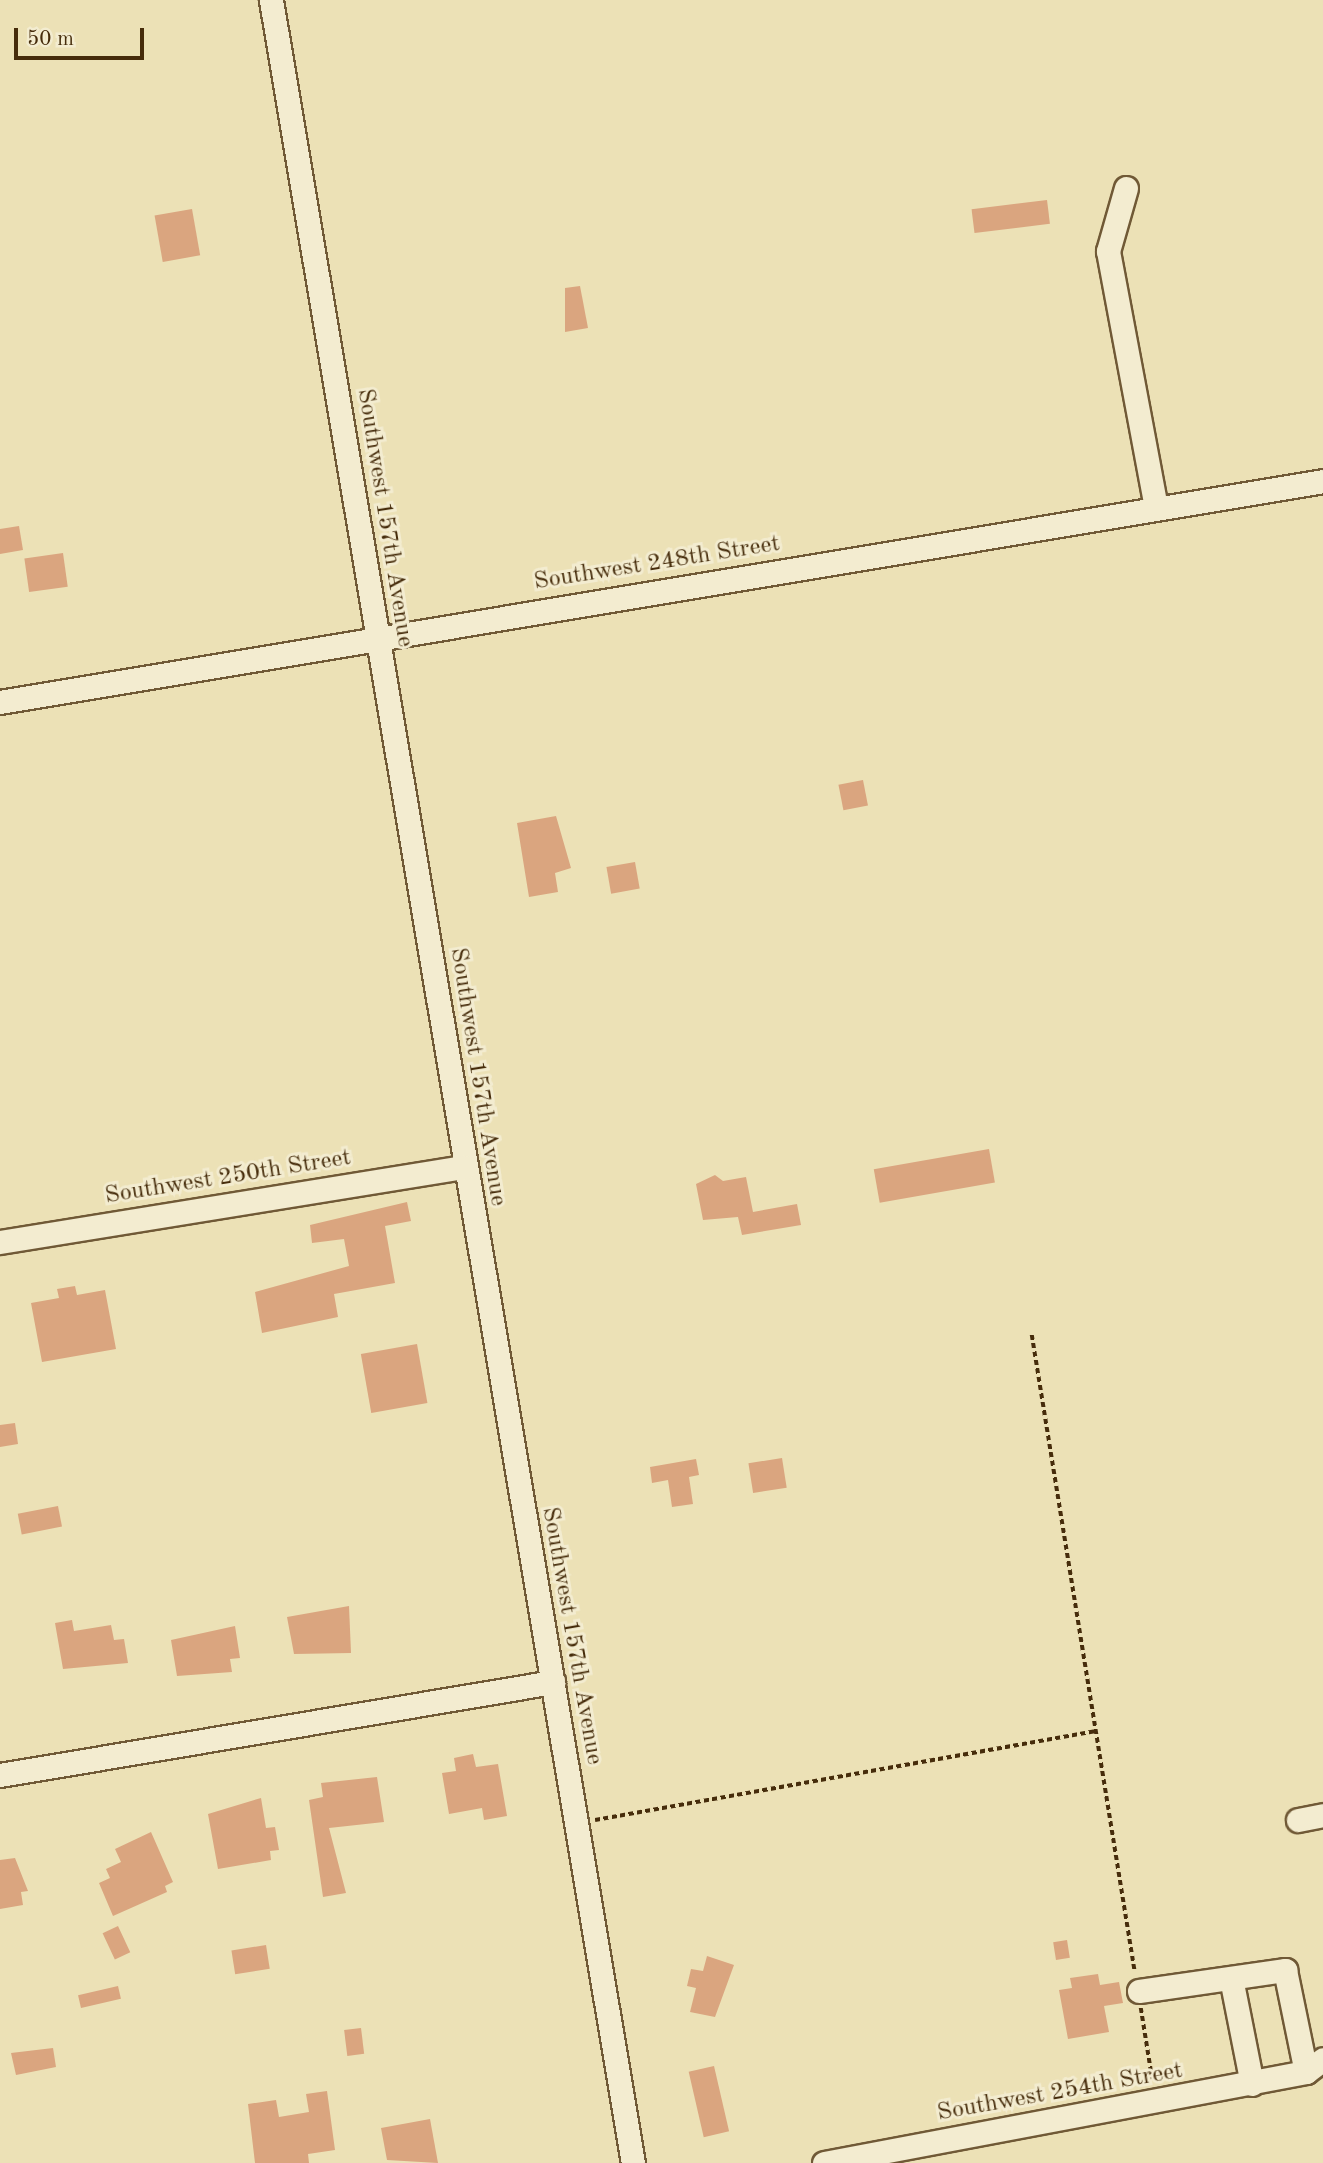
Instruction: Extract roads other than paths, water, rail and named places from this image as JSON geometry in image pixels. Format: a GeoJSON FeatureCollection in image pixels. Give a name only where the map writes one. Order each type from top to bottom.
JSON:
{"type":"FeatureCollection","features":[{"type":"Feature","properties":{"kind":"street","name":"Southwest 157th Avenue"},"geometry":{"type":"LineString","coordinates":[[271,0],[632,2163]]}},
{"type":"Feature","properties":{"kind":"street"},"geometry":{"type":"LineString","coordinates":[[1126,188],[1108,251],[1156,508]]}},
{"type":"Feature","properties":{"kind":"street","name":"Southwest 248th Street"},"geometry":{"type":"LineString","coordinates":[[0,702],[1323,481]]}},
{"type":"Feature","properties":{"kind":"street","name":"Southwest 250th Street"},"geometry":{"type":"LineString","coordinates":[[0,1242],[465,1167]]}},
{"type":"Feature","properties":{"kind":"street"},"geometry":{"type":"LineString","coordinates":[[0,1775],[553,1682]]}},
{"type":"Feature","properties":{"kind":"street"},"geometry":{"type":"LineString","coordinates":[[1298,1820],[1323,1815]]}},
{"type":"Feature","properties":{"kind":"street"},"geometry":{"type":"LineString","coordinates":[[1139,1991],[1285,1970],[1314,2066]]}},
{"type":"Feature","properties":{"kind":"street"},"geometry":{"type":"LineString","coordinates":[[1231,1978],[1252,2084]]}},
{"type":"Feature","properties":{"kind":"street","name":"Southwest 254th Street"},"geometry":{"type":"LineString","coordinates":[[824,2163],[1252,2084],[1314,2066]]}}]}
